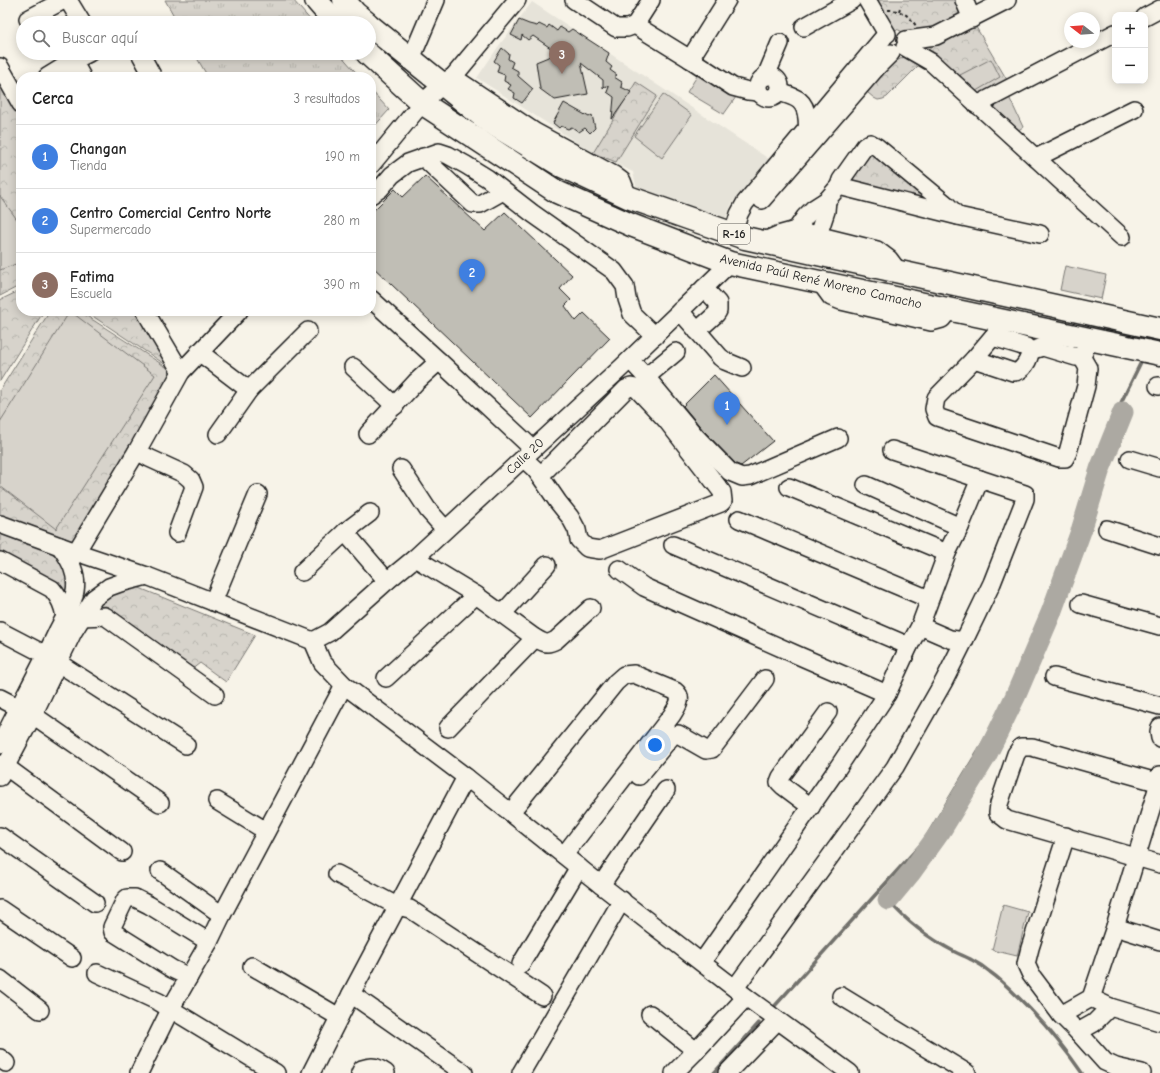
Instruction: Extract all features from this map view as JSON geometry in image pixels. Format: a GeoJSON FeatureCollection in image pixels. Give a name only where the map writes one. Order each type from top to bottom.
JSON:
{"type":"FeatureCollection","features":[{"type":"Feature","properties":{"kind":"main road"},"geometry":{"type":"LineString","coordinates":[[316,0],[330,16]]}},
{"type":"Feature","properties":{"kind":"main road","name":"Avenida Paúl René Moreno Camacho"},"geometry":{"type":"LineString","coordinates":[[344,0],[359,16]]}},
{"type":"Feature","properties":{"kind":"main road","name":"Avenida Paúl René Moreno Camacho"},"geometry":{"type":"LineString","coordinates":[[376,30],[412,59],[448,81],[488,121],[562,166],[628,197],[746,238],[1155,328]]}},
{"type":"Feature","properties":{"kind":"main road","name":"Avenida Paúl René Moreno Camacho"},"geometry":{"type":"LineString","coordinates":[[376,60],[422,103],[558,192],[631,225],[730,262],[950,309],[999,329],[1084,347],[1151,352]]}},
{"type":"Feature","properties":{"kind":"street"},"geometry":{"type":"LineString","coordinates":[[34,16],[64,0]]}},
{"type":"Feature","properties":{"kind":"street"},"geometry":{"type":"LineString","coordinates":[[68,0],[78,16]]}},
{"type":"Feature","properties":{"kind":"street"},"geometry":{"type":"LineString","coordinates":[[412,59],[436,0]]}},
{"type":"Feature","properties":{"kind":"street"},"geometry":{"type":"LineString","coordinates":[[376,159],[422,103],[448,81],[517,0]]}},
{"type":"Feature","properties":{"kind":"street"},"geometry":{"type":"LineString","coordinates":[[574,0],[616,28],[627,28],[635,25],[650,0]]}},
{"type":"Feature","properties":{"kind":"street"},"geometry":{"type":"LineString","coordinates":[[690,59],[727,0]]}},
{"type":"Feature","properties":{"kind":"street"},"geometry":{"type":"LineString","coordinates":[[804,27],[852,0]]}},
{"type":"Feature","properties":{"kind":"street"},"geometry":{"type":"LineString","coordinates":[[867,0],[885,36]]}},
{"type":"Feature","properties":{"kind":"street"},"geometry":{"type":"LineString","coordinates":[[964,0],[972,18]]}},
{"type":"Feature","properties":{"kind":"street"},"geometry":{"type":"LineString","coordinates":[[811,134],[878,66],[906,44],[936,36],[1007,0]]}},
{"type":"Feature","properties":{"kind":"street"},"geometry":{"type":"LineString","coordinates":[[1148,15],[1160,9]]}},
{"type":"Feature","properties":{"kind":"street"},"geometry":{"type":"LineString","coordinates":[[635,25],[733,87],[748,91],[762,84]]}},
{"type":"Feature","properties":{"kind":"street"},"geometry":{"type":"LineString","coordinates":[[898,271],[889,259],[877,250],[796,230],[778,235],[746,238],[748,219],[754,210],[885,36],[892,31],[901,32],[904,36],[906,44],[931,62],[1122,237]]}},
{"type":"Feature","properties":{"kind":"street"},"geometry":{"type":"LineString","coordinates":[[977,105],[1112,34]]}},
{"type":"Feature","properties":{"kind":"street"},"geometry":{"type":"LineString","coordinates":[[780,43],[762,84],[763,96],[769,98],[775,97],[779,92],[796,97],[804,105],[811,134]]}},
{"type":"Feature","properties":{"kind":"street"},"geometry":{"type":"LineString","coordinates":[[144,60],[150,72]]}},
{"type":"Feature","properties":{"kind":"street"},"geometry":{"type":"LineString","coordinates":[[55,72],[73,61],[79,72]]}},
{"type":"Feature","properties":{"kind":"street"},"geometry":{"type":"LineString","coordinates":[[0,67],[16,92]]}},
{"type":"Feature","properties":{"kind":"street"},"geometry":{"type":"LineString","coordinates":[[1036,158],[1134,109]]}},
{"type":"Feature","properties":{"kind":"street"},"geometry":{"type":"LineString","coordinates":[[796,230],[805,217],[813,209],[827,200],[839,186],[841,180],[861,152],[870,143],[877,147],[947,205],[958,216]]}},
{"type":"Feature","properties":{"kind":"street"},"geometry":{"type":"LineString","coordinates":[[376,192],[392,175],[408,163],[439,152],[466,164],[614,271],[625,286],[627,299],[632,314],[655,336]]}},
{"type":"Feature","properties":{"kind":"street"},"geometry":{"type":"LineString","coordinates":[[423,157],[473,204],[480,204],[503,191]]}},
{"type":"Feature","properties":{"kind":"street"},"geometry":{"type":"LineString","coordinates":[[839,186],[958,216],[1040,234]]}},
{"type":"Feature","properties":{"kind":"street"},"geometry":{"type":"LineString","coordinates":[[818,235],[826,210],[827,200]]}},
{"type":"Feature","properties":{"kind":"street","name":"Calle 20"},"geometry":{"type":"LineString","coordinates":[[313,641],[330,632],[415,558],[630,360],[730,262]]}},
{"type":"Feature","properties":{"kind":"street"},"geometry":{"type":"LineString","coordinates":[[697,331],[714,317],[718,311],[718,303],[704,288]]}},
{"type":"Feature","properties":{"kind":"street"},"geometry":{"type":"LineString","coordinates":[[376,304],[439,361],[528,453],[536,470],[540,476],[558,502],[570,517],[577,530],[579,540],[587,548],[600,550],[723,501],[722,492],[667,421],[636,388],[631,387],[626,389],[540,476]]}},
{"type":"Feature","properties":{"kind":"street"},"geometry":{"type":"LineString","coordinates":[[680,311],[725,361],[742,368]]}},
{"type":"Feature","properties":{"kind":"street"},"geometry":{"type":"LineString","coordinates":[[147,316],[181,372]]}},
{"type":"Feature","properties":{"kind":"street"},"geometry":{"type":"LineString","coordinates":[[122,852],[2,769],[26,711],[52,659],[64,617],[75,591],[74,572],[68,557],[68,549],[137,451],[181,372],[234,316]]}},
{"type":"Feature","properties":{"kind":"street"},"geometry":{"type":"LineString","coordinates":[[999,329],[1030,350],[1043,347],[1076,357],[1084,347],[1088,368],[1086,386],[1065,458],[1059,458],[937,418],[934,409],[936,398],[974,359],[999,329]]}},
{"type":"Feature","properties":{"kind":"street"},"geometry":{"type":"LineString","coordinates":[[218,434],[249,390],[308,331]]}},
{"type":"Feature","properties":{"kind":"street"},"geometry":{"type":"LineString","coordinates":[[974,359],[1017,372],[1021,370],[1030,355],[1030,350]]}},
{"type":"Feature","properties":{"kind":"street"},"geometry":{"type":"LineString","coordinates":[[199,352],[249,390]]}},
{"type":"Feature","properties":{"kind":"street"},"geometry":{"type":"LineString","coordinates":[[646,377],[676,352]]}},
{"type":"Feature","properties":{"kind":"street"},"geometry":{"type":"LineString","coordinates":[[630,360],[696,437],[730,472],[742,477],[750,476],[838,438]]}},
{"type":"Feature","properties":{"kind":"street"},"geometry":{"type":"LineString","coordinates":[[368,434],[416,382],[439,361]]}},
{"type":"Feature","properties":{"kind":"street"},"geometry":{"type":"LineString","coordinates":[[353,366],[395,406]]}},
{"type":"Feature","properties":{"kind":"street"},"geometry":{"type":"LineString","coordinates":[[674,1073],[696,1051],[740,993],[895,767],[944,681],[964,641],[992,583],[1025,499],[1025,494],[892,450]]}},
{"type":"Feature","properties":{"kind":"street"},"geometry":{"type":"LineString","coordinates":[[137,451],[184,474],[191,480],[194,487],[177,533]]}},
{"type":"Feature","properties":{"kind":"street"},"geometry":{"type":"LineString","coordinates":[[1130,459],[1160,468]]}},
{"type":"Feature","properties":{"kind":"street"},"geometry":{"type":"LineString","coordinates":[[401,469],[428,510],[446,529]]}},
{"type":"Feature","properties":{"kind":"street"},"geometry":{"type":"LineString","coordinates":[[702,962],[887,694],[920,626],[947,553],[960,527],[980,479]]}},
{"type":"Feature","properties":{"kind":"street"},"geometry":{"type":"LineString","coordinates":[[866,485],[960,527]]}},
{"type":"Feature","properties":{"kind":"street"},"geometry":{"type":"LineString","coordinates":[[789,487],[947,553]]}},
{"type":"Feature","properties":{"kind":"street"},"geometry":{"type":"LineString","coordinates":[[213,602],[258,494]]}},
{"type":"Feature","properties":{"kind":"street"},"geometry":{"type":"LineString","coordinates":[[302,572],[345,532],[370,513]]}},
{"type":"Feature","properties":{"kind":"street"},"geometry":{"type":"LineString","coordinates":[[739,519],[929,600]]}},
{"type":"Feature","properties":{"kind":"street"},"geometry":{"type":"LineString","coordinates":[[0,524],[147,576],[313,641],[322,662],[344,685],[466,776],[740,993],[850,1073]]}},
{"type":"Feature","properties":{"kind":"street"},"geometry":{"type":"LineString","coordinates":[[1107,529],[1160,546]]}},
{"type":"Feature","properties":{"kind":"street"},"geometry":{"type":"LineString","coordinates":[[345,532],[387,581]]}},
{"type":"Feature","properties":{"kind":"street"},"geometry":{"type":"LineString","coordinates":[[674,545],[909,646]]}},
{"type":"Feature","properties":{"kind":"street"},"geometry":{"type":"LineString","coordinates":[[415,558],[476,595],[544,643],[551,643],[556,640],[591,608]]}},
{"type":"Feature","properties":{"kind":"street"},"geometry":{"type":"LineString","coordinates":[[0,562],[52,589],[62,604],[64,617]]}},
{"type":"Feature","properties":{"kind":"street"},"geometry":{"type":"LineString","coordinates":[[502,614],[547,565]]}},
{"type":"Feature","properties":{"kind":"street"},"geometry":{"type":"LineString","coordinates":[[618,569],[644,587],[887,694]]}},
{"type":"Feature","properties":{"kind":"street"},"geometry":{"type":"LineString","coordinates":[[52,659],[73,632],[94,598],[109,587],[147,576]]}},
{"type":"Feature","properties":{"kind":"street"},"geometry":{"type":"LineString","coordinates":[[386,678],[476,595]]}},
{"type":"Feature","properties":{"kind":"street"},"geometry":{"type":"LineString","coordinates":[[1081,604],[1160,626]]}},
{"type":"Feature","properties":{"kind":"street"},"geometry":{"type":"LineString","coordinates":[[82,618],[105,616],[215,695]]}},
{"type":"Feature","properties":{"kind":"street"},"geometry":{"type":"LineString","coordinates":[[920,626],[950,639],[964,641]]}},
{"type":"Feature","properties":{"kind":"street"},"geometry":{"type":"LineString","coordinates":[[0,631],[52,659],[186,745]]}},
{"type":"Feature","properties":{"kind":"street"},"geometry":{"type":"LineString","coordinates":[[448,728],[535,638]]}},
{"type":"Feature","properties":{"kind":"street"},"geometry":{"type":"LineString","coordinates":[[511,812],[616,682],[624,675],[634,674],[675,691],[678,694],[680,699],[678,706],[572,861],[521,964]]}},
{"type":"Feature","properties":{"kind":"street"},"geometry":{"type":"LineString","coordinates":[[1054,676],[1160,706]]}},
{"type":"Feature","properties":{"kind":"street"},"geometry":{"type":"LineString","coordinates":[[572,861],[672,736],[678,734],[706,750],[712,748],[765,680]]}},
{"type":"Feature","properties":{"kind":"street"},"geometry":{"type":"LineString","coordinates":[[139,1073],[171,1008],[209,942],[344,685]]}},
{"type":"Feature","properties":{"kind":"street"},"geometry":{"type":"LineString","coordinates":[[0,698],[26,711],[160,803]]}},
{"type":"Feature","properties":{"kind":"street"},"geometry":{"type":"LineString","coordinates":[[0,745],[26,711]]}},
{"type":"Feature","properties":{"kind":"street"},"geometry":{"type":"LineString","coordinates":[[810,807],[779,782],[781,777],[828,712]]}},
{"type":"Feature","properties":{"kind":"street"},"geometry":{"type":"LineString","coordinates":[[1160,727],[1160,738]]}},
{"type":"Feature","properties":{"kind":"street"},"geometry":{"type":"LineString","coordinates":[[1060,1015],[1091,998],[1115,927],[1137,857],[1160,781],[1032,747],[1021,747],[1016,754],[999,804],[998,813],[1007,820],[1066,836],[1137,857],[1160,864]]}},
{"type":"Feature","properties":{"kind":"street"},"geometry":{"type":"LineString","coordinates":[[311,1073],[466,776]]}},
{"type":"Feature","properties":{"kind":"street"},"geometry":{"type":"LineString","coordinates":[[601,884],[666,790]]}},
{"type":"Feature","properties":{"kind":"street"},"geometry":{"type":"LineString","coordinates":[[217,801],[266,831]]}},
{"type":"Feature","properties":{"kind":"street"},"geometry":{"type":"LineString","coordinates":[[0,836],[94,903]]}},
{"type":"Feature","properties":{"kind":"street"},"geometry":{"type":"LineString","coordinates":[[1066,836],[1026,964],[1031,975],[1060,1015],[1078,1032],[1105,1062],[1116,1067],[1142,1073]]}},
{"type":"Feature","properties":{"kind":"street"},"geometry":{"type":"LineString","coordinates":[[160,871],[222,915]]}},
{"type":"Feature","properties":{"kind":"street"},"geometry":{"type":"LineString","coordinates":[[337,874],[397,906],[410,909],[542,996]]}},
{"type":"Feature","properties":{"kind":"street"},"geometry":{"type":"LineString","coordinates":[[189,977],[166,965],[113,932],[112,927],[125,900],[131,897],[149,905],[209,942]]}},
{"type":"Feature","properties":{"kind":"street"},"geometry":{"type":"LineString","coordinates":[[521,1073],[622,900]]}},
{"type":"Feature","properties":{"kind":"street"},"geometry":{"type":"LineString","coordinates":[[0,909],[72,958]]}},
{"type":"Feature","properties":{"kind":"street"},"geometry":{"type":"LineString","coordinates":[[1115,927],[1160,941]]}},
{"type":"Feature","properties":{"kind":"street"},"geometry":{"type":"LineString","coordinates":[[252,966],[339,1017]]}},
{"type":"Feature","properties":{"kind":"street"},"geometry":{"type":"LineString","coordinates":[[97,973],[171,1008],[276,1073]]}},
{"type":"Feature","properties":{"kind":"street"},"geometry":{"type":"LineString","coordinates":[[0,978],[40,1010]]}},
{"type":"Feature","properties":{"kind":"street"},"geometry":{"type":"LineString","coordinates":[[351,994],[464,1073]]}},
{"type":"Feature","properties":{"kind":"street"},"geometry":{"type":"LineString","coordinates":[[841,996],[967,1073]]}},
{"type":"Feature","properties":{"kind":"street"},"geometry":{"type":"LineString","coordinates":[[1091,998],[1110,1007],[1160,1022]]}},
{"type":"Feature","properties":{"kind":"street"},"geometry":{"type":"LineString","coordinates":[[1078,1032],[1094,1023],[1110,1007]]}},
{"type":"Feature","properties":{"kind":"street"},"geometry":{"type":"LineString","coordinates":[[650,1014],[696,1051]]}},
{"type":"Feature","properties":{"kind":"street"},"geometry":{"type":"LineString","coordinates":[[727,1073],[777,1021]]}},
{"type":"Feature","properties":{"kind":"street"},"geometry":{"type":"LineString","coordinates":[[360,1073],[362,1069],[370,1066],[378,1068],[386,1073]]}},
{"type":"Feature","properties":{"kind":"path"},"geometry":{"type":"LineString","coordinates":[[899,11],[901,5]]}},
{"type":"Feature","properties":{"kind":"path"},"geometry":{"type":"LineString","coordinates":[[875,15],[888,10],[899,11],[908,16],[917,28],[906,44]]}},
{"type":"Feature","properties":{"kind":"shaded area"},"geometry":{"type":"Polygon","coordinates":[[[532,2],[769,159],[732,203],[725,220],[637,191],[633,172],[590,151],[477,78],[532,2]]]}},
{"type":"Feature","properties":{"kind":"green space"},"geometry":{"type":"Polygon","coordinates":[[[165,0],[293,0],[307,16],[174,16],[165,0]]]}},
{"type":"Feature","properties":{"kind":"green space"},"geometry":{"type":"Polygon","coordinates":[[[869,0],[961,0],[961,21],[907,37],[898,30],[887,31],[869,0]]]}},
{"type":"Feature","properties":{"kind":"green space"},"geometry":{"type":"Polygon","coordinates":[[[973,22],[1010,85],[975,103],[926,55],[934,40],[973,22]]]}},
{"type":"Feature","properties":{"kind":"green space"},"geometry":{"type":"Polygon","coordinates":[[[911,53],[924,60],[887,97],[878,100],[861,87],[873,74],[911,53]]]}},
{"type":"Feature","properties":{"kind":"green space"},"geometry":{"type":"Polygon","coordinates":[[[991,59],[1000,77],[971,94],[960,75],[991,59]]]}},
{"type":"Feature","properties":{"kind":"green space"},"geometry":{"type":"Polygon","coordinates":[[[198,60],[345,60],[356,72],[205,72],[198,60]]]}},
{"type":"Feature","properties":{"kind":"green space"},"geometry":{"type":"Polygon","coordinates":[[[699,73],[736,97],[724,114],[687,92],[699,73]]]}},
{"type":"Feature","properties":{"kind":"green space"},"geometry":{"type":"Polygon","coordinates":[[[0,75],[16,102],[16,288],[0,296],[0,75]]]}},
{"type":"Feature","properties":{"kind":"green space"},"geometry":{"type":"Polygon","coordinates":[[[636,82],[657,96],[616,162],[593,153],[636,82]]]}},
{"type":"Feature","properties":{"kind":"green space"},"geometry":{"type":"Polygon","coordinates":[[[663,94],[692,115],[662,158],[634,136],[663,94]]]}},
{"type":"Feature","properties":{"kind":"green space"},"geometry":{"type":"Polygon","coordinates":[[[376,96],[389,110],[376,124],[376,96]]]}},
{"type":"Feature","properties":{"kind":"green space"},"geometry":{"type":"Polygon","coordinates":[[[1009,97],[1023,127],[1014,133],[988,108],[1009,97]]]}},
{"type":"Feature","properties":{"kind":"green space"},"geometry":{"type":"Polygon","coordinates":[[[872,153],[939,206],[847,184],[872,153]]]}},
{"type":"Feature","properties":{"kind":"green space"},"geometry":{"type":"Polygon","coordinates":[[[0,196],[16,218],[16,264],[0,270],[0,196]]]}},
{"type":"Feature","properties":{"kind":"green space"},"geometry":{"type":"Polygon","coordinates":[[[1065,266],[1106,275],[1101,299],[1060,290],[1065,266]]]}},
{"type":"Feature","properties":{"kind":"green space"},"geometry":{"type":"Polygon","coordinates":[[[16,292],[16,316],[41,316],[0,381],[0,300],[16,292]]]}},
{"type":"Feature","properties":{"kind":"green space"},"geometry":{"type":"Polygon","coordinates":[[[47,316],[87,316],[177,374],[73,546],[0,519],[0,390],[47,316]]]}},
{"type":"Feature","properties":{"kind":"green space"},"geometry":{"type":"Polygon","coordinates":[[[67,316],[77,316],[155,375],[56,529],[0,486],[0,422],[67,316]]]}},
{"type":"Feature","properties":{"kind":"green space"},"geometry":{"type":"Polygon","coordinates":[[[92,316],[144,316],[178,373],[92,316]]]}},
{"type":"Feature","properties":{"kind":"green space"},"geometry":{"type":"Polygon","coordinates":[[[0,530],[47,547],[60,562],[71,585],[67,600],[63,587],[0,554],[0,530]]]}},
{"type":"Feature","properties":{"kind":"green space"},"geometry":{"type":"Polygon","coordinates":[[[137,587],[255,635],[226,682],[200,663],[191,670],[106,606],[94,607],[111,591],[137,587]]]}},
{"type":"Feature","properties":{"kind":"green space"},"geometry":{"type":"Polygon","coordinates":[[[1003,905],[1028,912],[1017,956],[992,950],[1003,905]]]}},
{"type":"Feature","properties":{"kind":"building"},"geometry":{"type":"Polygon","coordinates":[[[519,20],[537,26],[539,24],[547,28],[549,25],[557,31],[560,27],[568,32],[572,29],[609,53],[606,62],[612,67],[610,70],[617,75],[614,77],[622,82],[621,87],[631,92],[612,119],[614,97],[607,92],[609,87],[605,86],[603,88],[603,80],[581,63],[588,94],[555,100],[540,89],[536,62],[558,53],[533,36],[528,40],[522,35],[521,40],[511,35],[519,20]]]}},
{"type":"Feature","properties":{"kind":"building"},"geometry":{"type":"Polygon","coordinates":[[[502,48],[509,54],[508,59],[513,62],[511,67],[518,71],[518,76],[533,89],[522,103],[514,98],[515,93],[508,89],[511,85],[504,81],[505,75],[497,72],[499,65],[494,61],[502,48]]]}},
{"type":"Feature","properties":{"kind":"building"},"geometry":{"type":"Polygon","coordinates":[[[564,103],[589,117],[592,115],[595,128],[590,133],[585,128],[579,132],[572,127],[568,129],[561,126],[559,128],[553,123],[564,103]]]}},
{"type":"Feature","properties":{"kind":"building"},"geometry":{"type":"Polygon","coordinates":[[[425,176],[485,231],[505,212],[572,275],[560,289],[571,300],[565,306],[576,321],[584,313],[610,338],[532,418],[376,270],[376,208],[395,189],[403,197],[425,176]]]}},
{"type":"Feature","properties":{"kind":"building"},"geometry":{"type":"Polygon","coordinates":[[[714,375],[773,441],[741,466],[736,464],[703,430],[683,406],[714,375]]]}},
{"type":"Feature","properties":{"kind":"waterway"},"geometry":{"type":"LineString","coordinates":[[772,1009],[924,841],[1001,713],[1046,610],[1105,435],[1143,358]]}},
{"type":"Feature","properties":{"kind":"waterway"},"geometry":{"type":"LineString","coordinates":[[888,900],[912,871],[940,832],[985,758],[1015,697],[1051,613],[1081,531],[1100,469],[1123,412]]}},
{"type":"Feature","properties":{"kind":"waterway"},"geometry":{"type":"LineString","coordinates":[[888,900],[903,916],[928,936],[986,968],[1001,980],[1043,1023],[1082,1073]]}},
{"type":"Feature","properties":{"kind":"waterway"},"geometry":{"type":"LineString","coordinates":[[714,1073],[759,1023]]}},
{"type":"Feature","properties":{"kind":"place","name":"Fatima"},"geometry":{"type":"Point","coordinates":[562,74]}},
{"type":"Feature","properties":{"kind":"place","name":"Centro Comercial Centro Norte"},"geometry":{"type":"Point","coordinates":[472,292]}},
{"type":"Feature","properties":{"kind":"place","name":"Changan"},"geometry":{"type":"Point","coordinates":[727,425]}}]}
